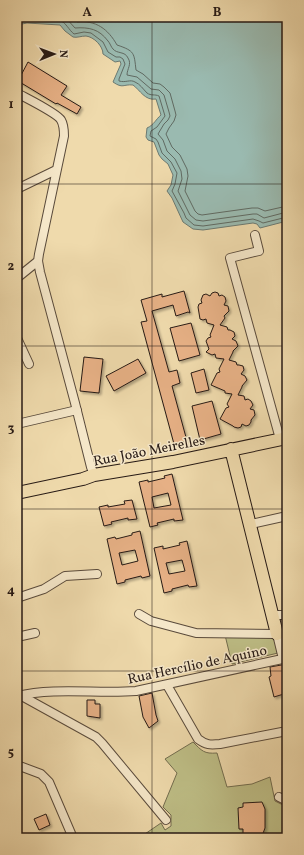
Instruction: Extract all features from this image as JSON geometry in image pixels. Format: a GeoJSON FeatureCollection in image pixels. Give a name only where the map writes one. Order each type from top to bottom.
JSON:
{"type":"FeatureCollection","features":[{"type":"Feature","properties":{"kind":"main road","name":"Rua João Meirelles"},"geometry":{"type":"LineString","coordinates":[[17,493],[83,479],[94,475],[173,462],[284,438]]}},
{"type":"Feature","properties":{"kind":"main road"},"geometry":{"type":"LineString","coordinates":[[231,449],[273,615],[284,633]]}},
{"type":"Feature","properties":{"kind":"street"},"geometry":{"type":"LineString","coordinates":[[17,93],[58,116],[63,123],[64,136],[38,261],[94,475]]}},
{"type":"Feature","properties":{"kind":"street"},"geometry":{"type":"LineString","coordinates":[[17,189],[56,170]]}},
{"type":"Feature","properties":{"kind":"street"},"geometry":{"type":"LineString","coordinates":[[255,235],[259,251],[230,258],[284,438]]}},
{"type":"Feature","properties":{"kind":"street"},"geometry":{"type":"LineString","coordinates":[[17,278],[38,261]]}},
{"type":"Feature","properties":{"kind":"street"},"geometry":{"type":"LineString","coordinates":[[17,338],[29,364]]}},
{"type":"Feature","properties":{"kind":"street"},"geometry":{"type":"LineString","coordinates":[[17,424],[77,410]]}},
{"type":"Feature","properties":{"kind":"street"},"geometry":{"type":"LineString","coordinates":[[251,524],[287,516]]}},
{"type":"Feature","properties":{"kind":"street"},"geometry":{"type":"LineString","coordinates":[[17,598],[44,589],[65,576],[97,574]]}},
{"type":"Feature","properties":{"kind":"street"},"geometry":{"type":"LineString","coordinates":[[140,614],[151,621],[196,633],[284,633],[285,659]]}},
{"type":"Feature","properties":{"kind":"street"},"geometry":{"type":"LineString","coordinates":[[273,615],[287,615]]}},
{"type":"Feature","properties":{"kind":"street"},"geometry":{"type":"LineString","coordinates":[[17,637],[34,633]]}},
{"type":"Feature","properties":{"kind":"street","name":"Rua Hercílio de Aquino"},"geometry":{"type":"LineString","coordinates":[[18,695],[37,692],[136,691],[285,659]]}},
{"type":"Feature","properties":{"kind":"street"},"geometry":{"type":"LineString","coordinates":[[167,685],[198,739],[204,743],[212,745],[220,744],[287,731]]}},
{"type":"Feature","properties":{"kind":"street"},"geometry":{"type":"LineString","coordinates":[[18,695],[96,737],[166,820]]}},
{"type":"Feature","properties":{"kind":"street"},"geometry":{"type":"LineString","coordinates":[[17,765],[41,774],[49,782],[72,836],[63,838]]}},
{"type":"Feature","properties":{"kind":"street"},"geometry":{"type":"LineString","coordinates":[[278,797],[287,801]]}},
{"type":"Feature","properties":{"kind":"green space"},"geometry":{"type":"Polygon","coordinates":[[[225,635],[274,638],[278,653],[232,664],[225,635]]]}},
{"type":"Feature","properties":{"kind":"green space"},"geometry":{"type":"Polygon","coordinates":[[[193,742],[204,751],[209,753],[217,753],[227,787],[252,784],[270,777],[275,801],[287,807],[287,838],[139,838],[161,823],[165,830],[171,826],[171,815],[163,807],[177,773],[165,759],[193,742]]]}},
{"type":"Feature","properties":{"kind":"water"},"geometry":{"type":"Polygon","coordinates":[[[17,17],[287,17],[287,221],[260,228],[257,224],[253,223],[203,230],[193,229],[183,222],[172,198],[167,191],[171,185],[173,175],[168,164],[159,155],[154,142],[148,140],[146,137],[147,128],[161,115],[156,99],[146,97],[133,85],[121,86],[113,82],[121,64],[120,61],[115,62],[103,54],[98,42],[92,38],[86,36],[73,37],[60,25],[27,23],[17,25],[17,17]]]}},
{"type":"Feature","properties":{"kind":"building"},"geometry":{"type":"Polygon","coordinates":[[[28,62],[67,86],[61,95],[81,107],[77,114],[57,103],[56,104],[18,81],[28,62]]]}},
{"type":"Feature","properties":{"kind":"building"},"geometry":{"type":"Polygon","coordinates":[[[184,291],[190,313],[188,312],[176,316],[173,305],[152,311],[169,372],[177,370],[180,383],[172,386],[187,441],[174,444],[141,322],[147,321],[141,300],[162,294],[162,297],[184,291]]]}},
{"type":"Feature","properties":{"kind":"building"},"geometry":{"type":"Polygon","coordinates":[[[215,292],[218,293],[219,296],[222,295],[225,297],[226,301],[224,305],[228,306],[229,311],[224,316],[225,318],[220,325],[227,327],[228,330],[234,332],[235,336],[232,339],[236,341],[238,346],[233,351],[229,360],[236,362],[237,365],[243,366],[244,370],[241,374],[245,376],[247,380],[242,386],[238,395],[244,396],[245,400],[248,399],[251,401],[253,405],[250,409],[254,410],[255,415],[249,425],[246,426],[242,424],[241,427],[238,428],[220,419],[226,408],[229,407],[227,404],[232,394],[225,393],[225,391],[211,385],[217,373],[220,372],[219,369],[224,359],[216,358],[215,354],[212,355],[206,352],[209,349],[206,341],[211,337],[210,335],[214,325],[207,323],[206,319],[200,319],[198,307],[199,304],[202,303],[201,300],[203,295],[206,294],[210,296],[215,292]]]}},
{"type":"Feature","properties":{"kind":"building"},"geometry":{"type":"Polygon","coordinates":[[[191,323],[200,355],[179,361],[170,328],[191,323]]]}},
{"type":"Feature","properties":{"kind":"building"},"geometry":{"type":"Polygon","coordinates":[[[84,357],[103,359],[99,393],[80,391],[84,357]]]}},
{"type":"Feature","properties":{"kind":"building"},"geometry":{"type":"Polygon","coordinates":[[[138,359],[146,373],[114,391],[106,376],[138,359]]]}},
{"type":"Feature","properties":{"kind":"building"},"geometry":{"type":"Polygon","coordinates":[[[204,369],[209,390],[196,393],[191,373],[204,369]]]}},
{"type":"Feature","properties":{"kind":"building"},"geometry":{"type":"Polygon","coordinates":[[[212,401],[221,434],[200,440],[192,406],[212,401]]]}},
{"type":"Feature","properties":{"kind":"building"},"geometry":{"type":"Polygon","coordinates":[[[172,474],[183,520],[174,521],[174,519],[157,523],[158,525],[150,527],[139,482],[148,480],[148,482],[165,478],[164,476],[172,474]],[[168,493],[152,497],[154,508],[171,505],[168,493]]]}},
{"type":"Feature","properties":{"kind":"building"},"geometry":{"type":"Polygon","coordinates":[[[132,500],[137,519],[128,520],[128,518],[111,522],[112,524],[104,526],[99,507],[125,504],[124,501],[132,500]]]}},
{"type":"Feature","properties":{"kind":"building"},"geometry":{"type":"Polygon","coordinates":[[[140,531],[150,576],[142,578],[141,576],[125,580],[125,582],[117,584],[107,539],[115,537],[116,539],[132,535],[132,533],[140,531]],[[135,550],[119,553],[122,565],[138,561],[135,550]]]}},
{"type":"Feature","properties":{"kind":"building"},"geometry":{"type":"Polygon","coordinates":[[[187,541],[197,586],[189,587],[188,585],[172,589],[172,591],[164,593],[154,548],[163,546],[163,549],[180,545],[179,543],[187,541]],[[182,560],[166,563],[169,574],[185,571],[182,560]]]}},
{"type":"Feature","properties":{"kind":"building"},"geometry":{"type":"Polygon","coordinates":[[[287,664],[287,693],[274,697],[269,677],[271,676],[270,667],[287,664]]]}},
{"type":"Feature","properties":{"kind":"building"},"geometry":{"type":"Polygon","coordinates":[[[152,693],[158,721],[149,728],[143,717],[139,696],[152,693]]]}},
{"type":"Feature","properties":{"kind":"building"},"geometry":{"type":"Polygon","coordinates":[[[87,700],[95,700],[95,704],[100,704],[100,718],[87,716],[87,700]]]}},
{"type":"Feature","properties":{"kind":"building"},"geometry":{"type":"Polygon","coordinates":[[[262,802],[265,809],[265,828],[262,836],[243,837],[243,829],[239,829],[238,808],[243,807],[243,803],[262,802]]]}},
{"type":"Feature","properties":{"kind":"building"},"geometry":{"type":"Polygon","coordinates":[[[46,814],[50,825],[39,830],[34,819],[46,814]]]}}]}
